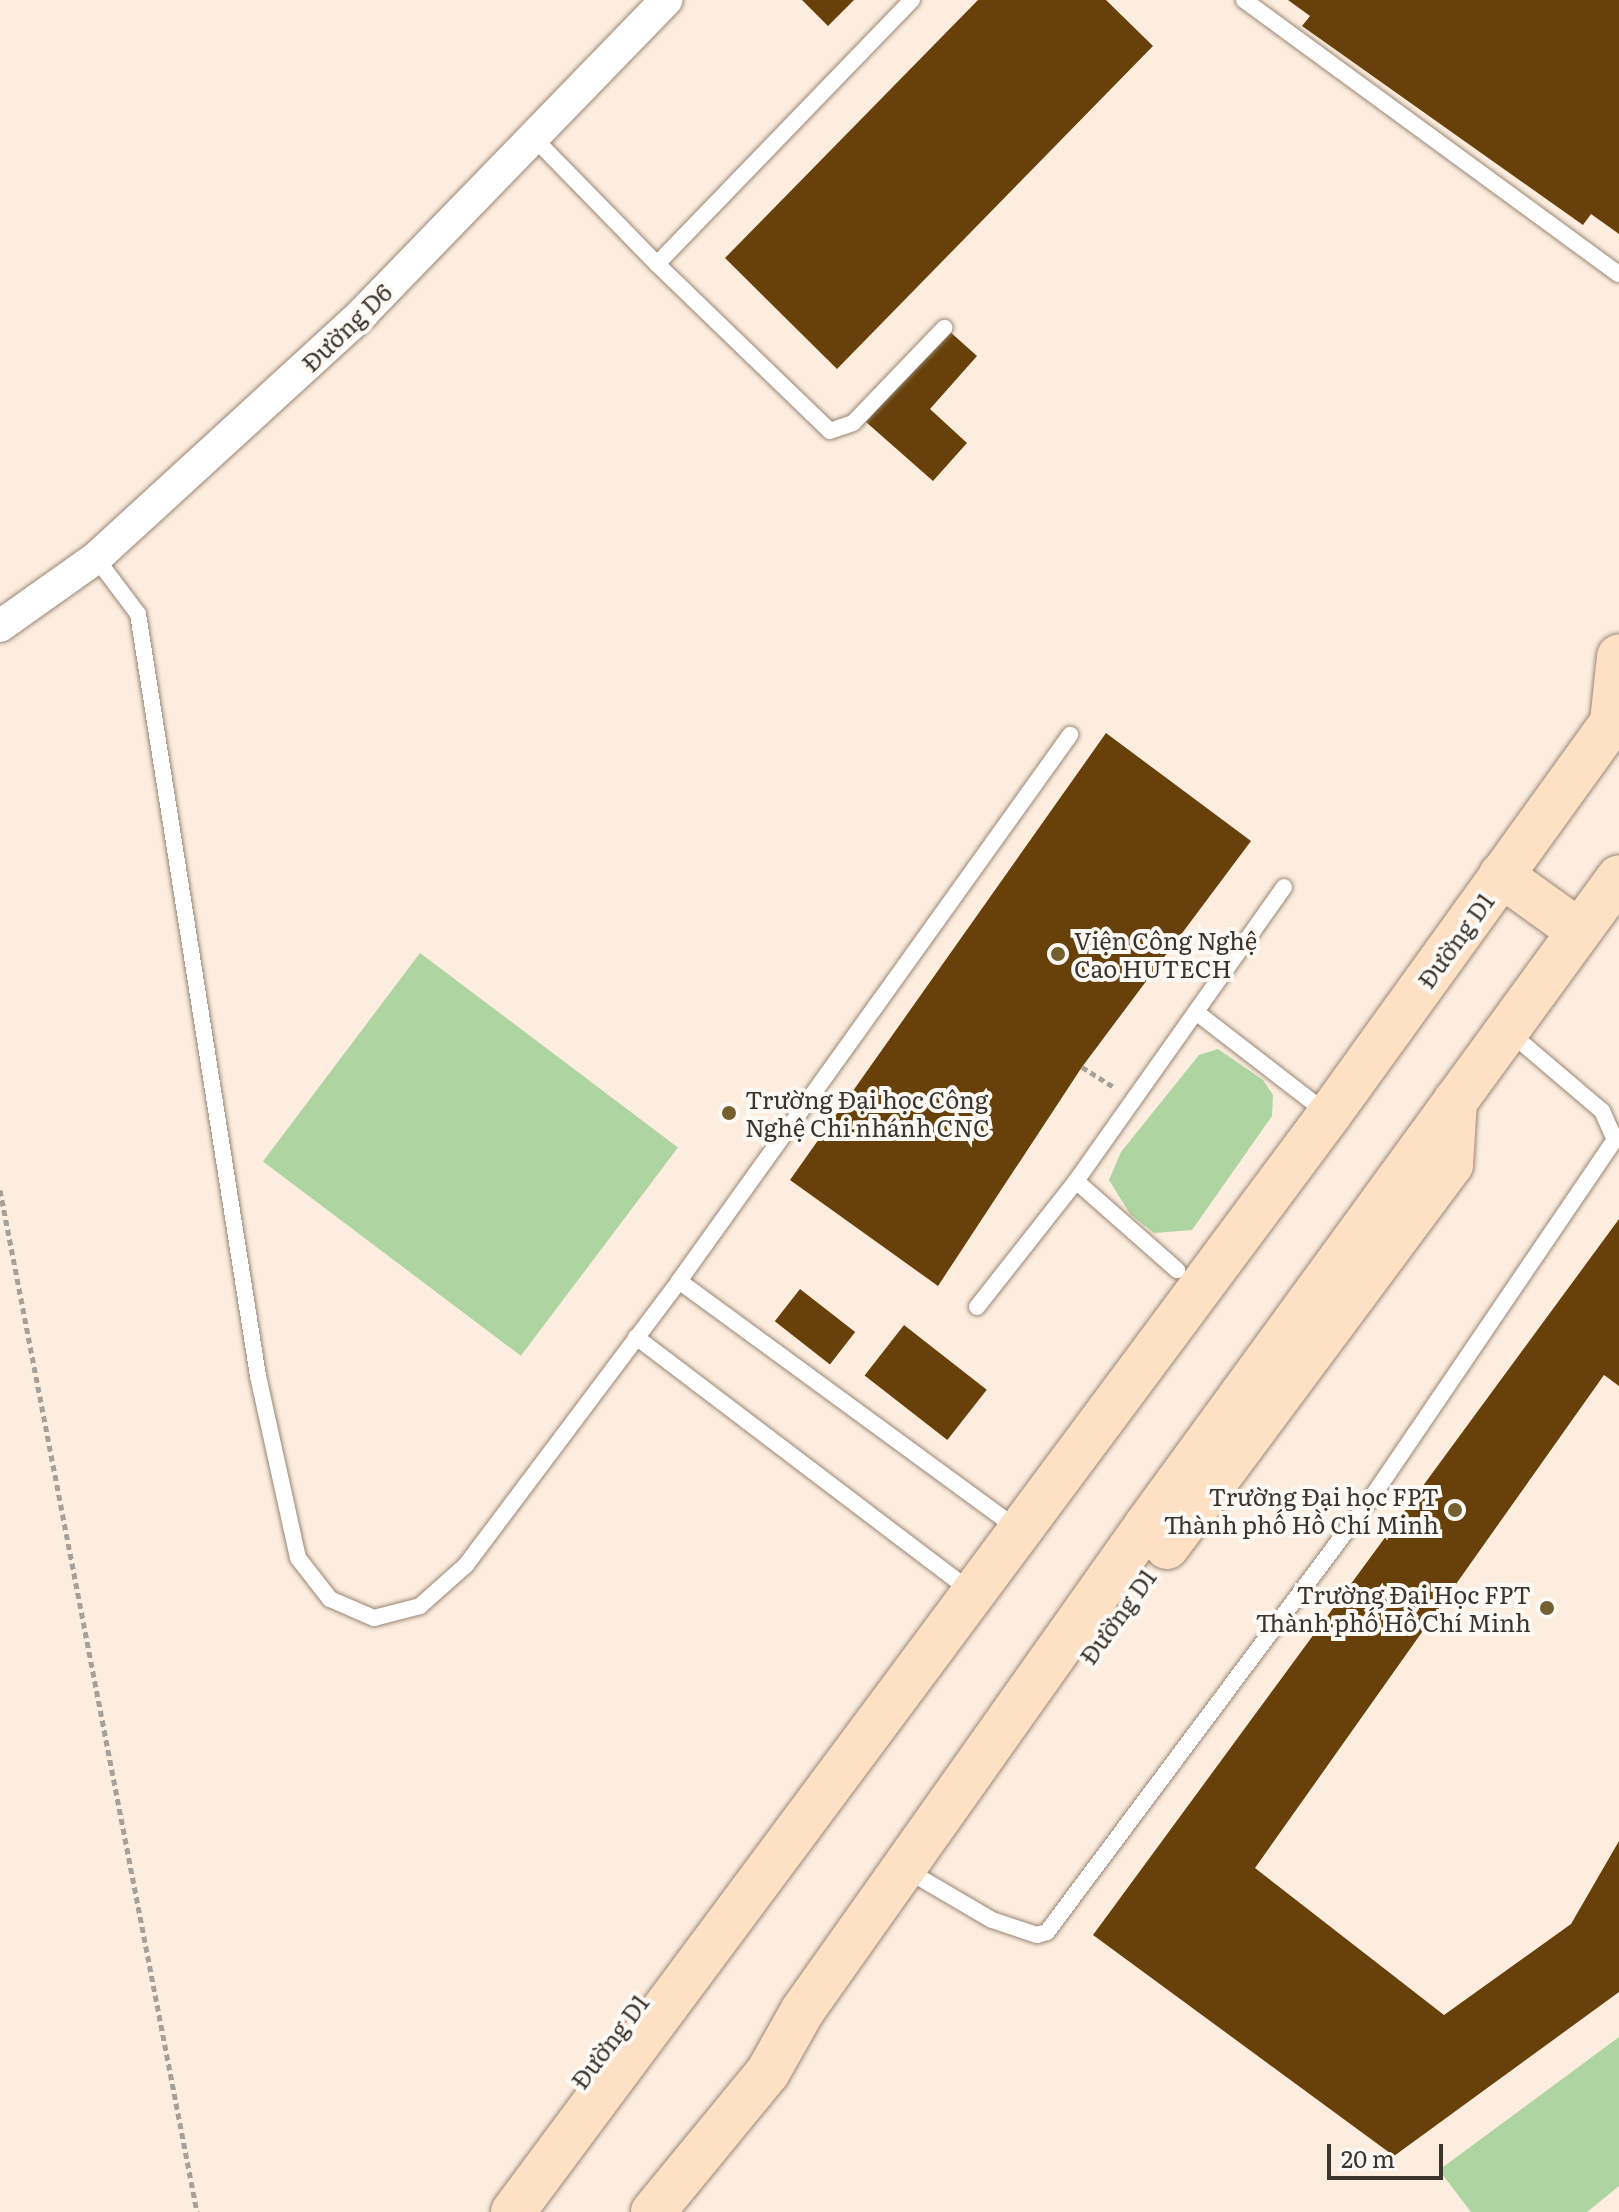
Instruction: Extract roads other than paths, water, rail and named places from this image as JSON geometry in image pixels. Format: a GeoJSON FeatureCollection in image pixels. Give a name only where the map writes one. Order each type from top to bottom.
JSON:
{"type":"FeatureCollection","features":[{"type":"Feature","properties":{"kind":"main road","name":"Đường D1"},"geometry":{"type":"LineString","coordinates":[[513,2212],[783,1854],[1048,1486],[1329,1115],[1616,718],[1619,656]]}},
{"type":"Feature","properties":{"kind":"main road"},"geometry":{"type":"LineString","coordinates":[[1501,875],[1579,931]]}},
{"type":"Feature","properties":{"kind":"main road","name":"Đường D1"},"geometry":{"type":"LineString","coordinates":[[653,2212],[768,2072],[803,2010],[938,1819],[1619,877]]}},
{"type":"Feature","properties":{"kind":"main road","name":"Đường D1"},"geometry":{"type":"LineString","coordinates":[[768,2072],[815,2037],[922,1879],[1451,1165],[1455,1101]]}},
{"type":"Feature","properties":{"kind":"main road","name":"Đường D1"},"geometry":{"type":"LineString","coordinates":[[1048,1486],[1057,1433],[1256,1164],[1296,1155]]}},
{"type":"Feature","properties":{"kind":"main road","name":"Đường D1"},"geometry":{"type":"LineString","coordinates":[[483,2212],[728,1881],[783,1854]]}},
{"type":"Feature","properties":{"kind":"street","name":"Đường D6"},"geometry":{"type":"LineString","coordinates":[[0,626],[96,558],[363,313],[666,0]]}},
{"type":"Feature","properties":{"kind":"lane"},"geometry":{"type":"LineString","coordinates":[[657,264],[912,0]]}},
{"type":"Feature","properties":{"kind":"lane"},"geometry":{"type":"LineString","coordinates":[[1244,0],[1619,274]]}},
{"type":"Feature","properties":{"kind":"lane"},"geometry":{"type":"LineString","coordinates":[[533,137],[657,264],[830,431],[853,423],[944,328]]}},
{"type":"Feature","properties":{"kind":"lane"},"geometry":{"type":"LineString","coordinates":[[96,558],[138,614],[258,1376],[298,1558],[311,1580],[330,1599],[374,1618],[399,1615],[444,1591],[679,1281],[1070,735]]}},
{"type":"Feature","properties":{"kind":"lane"},"geometry":{"type":"LineString","coordinates":[[977,1307],[1076,1181],[1284,887]]}},
{"type":"Feature","properties":{"kind":"lane"},"geometry":{"type":"LineString","coordinates":[[1196,1012],[1329,1115]]}},
{"type":"Feature","properties":{"kind":"lane"},"geometry":{"type":"LineString","coordinates":[[922,1879],[1018,1931],[1047,1932],[1064,1918],[1374,1494],[1615,1140],[1602,1111],[1507,1030]]}},
{"type":"Feature","properties":{"kind":"lane"},"geometry":{"type":"LineString","coordinates":[[1076,1181],[1177,1270]]}},
{"type":"Feature","properties":{"kind":"lane"},"geometry":{"type":"LineString","coordinates":[[679,1281],[1017,1528]]}},
{"type":"Feature","properties":{"kind":"lane"},"geometry":{"type":"LineString","coordinates":[[636,1337],[971,1591]]}},
{"type":"Feature","properties":{"kind":"place","name":"Viện Công Nghệ Cao HUTECH"},"geometry":{"type":"Point","coordinates":[1058,954]}},
{"type":"Feature","properties":{"kind":"place","name":"Trường Đại học Công Nghệ Chi nhánh CNC"},"geometry":{"type":"Point","coordinates":[729,1113]}},
{"type":"Feature","properties":{"kind":"place","name":"Trường Đại học FPT Thành phố Hồ Chí Minh"},"geometry":{"type":"Point","coordinates":[1455,1510]}},
{"type":"Feature","properties":{"kind":"place","name":"Trường Đại Học FPT Thành phố Hồ Chí Minh"},"geometry":{"type":"Point","coordinates":[1547,1608]}}]}
